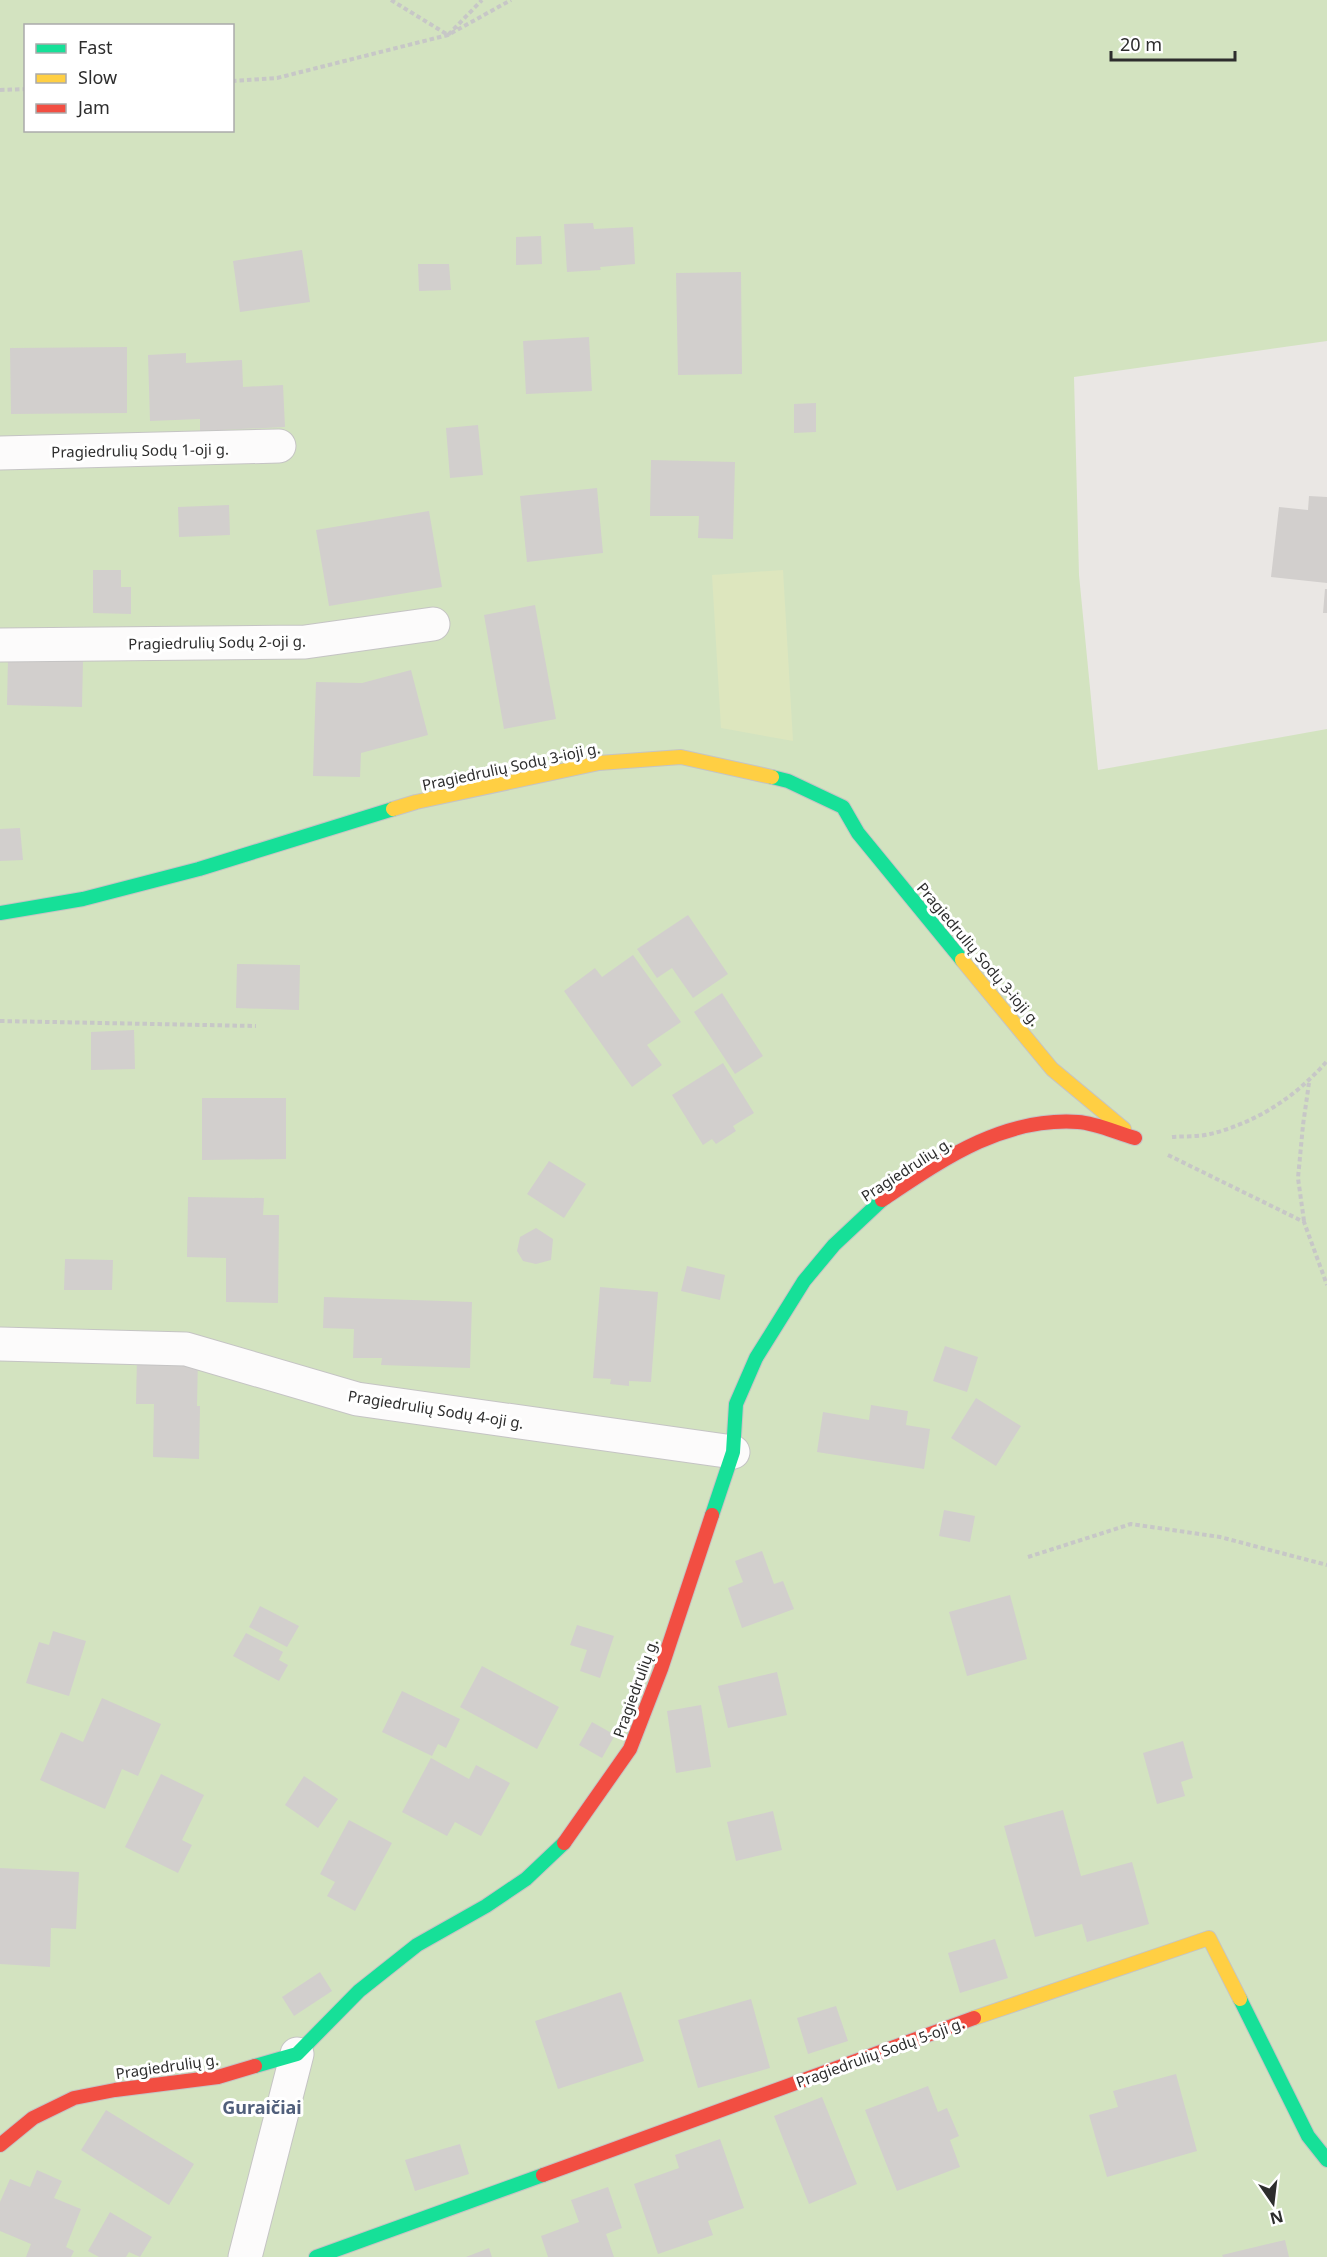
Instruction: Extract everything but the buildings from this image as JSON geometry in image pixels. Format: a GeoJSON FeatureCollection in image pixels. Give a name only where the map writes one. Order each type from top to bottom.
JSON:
{"type":"FeatureCollection","features":[{"type":"Feature","properties":{"kind":"street","name":"Pragiedrulių Sodų 1-oji g."},"geometry":{"type":"LineString","coordinates":[[0,453],[279,446]]}},
{"type":"Feature","properties":{"kind":"street","name":"Pragiedrulių Sodų 2-oji g."},"geometry":{"type":"LineString","coordinates":[[0,645],[305,642],[433,624]]}},
{"type":"Feature","properties":{"kind":"street","name":"Pragiedrulių Sodų 3-ioji g."},"geometry":{"type":"LineString","coordinates":[[0,913],[83,899],[199,869],[416,802],[599,763],[681,757],[789,781],[843,807],[858,832],[1052,1069],[1136,1138]]}},
{"type":"Feature","properties":{"kind":"street","name":"Pragiedrulių g."},"geometry":{"type":"LineString","coordinates":[[0,2145],[33,2118],[74,2098],[115,2090],[218,2077],[297,2054],[359,1991],[417,1945],[486,1906],[526,1879],[566,1841],[630,1749],[661,1669],[732,1452],[736,1404],[756,1358],[804,1281],[834,1245],[876,1204],[944,1159],[1007,1129],[1046,1122],[1080,1122],[1136,1138]]}},
{"type":"Feature","properties":{"kind":"street","name":"Pragiedrulių Sodų 4-oji g."},"geometry":{"type":"LineString","coordinates":[[0,1344],[186,1349],[357,1400],[732,1452]]}},
{"type":"Feature","properties":{"kind":"street","name":"Pragiedrulių Sodų 5-oji g."},"geometry":{"type":"LineString","coordinates":[[316,2257],[999,2008],[1209,1938],[1308,2136],[1327,2160]]}},
{"type":"Feature","properties":{"kind":"street"},"geometry":{"type":"LineString","coordinates":[[245,2257],[297,2054]]}},
{"type":"Feature","properties":{"kind":"path"},"geometry":{"type":"LineString","coordinates":[[390,0],[448,36]]}},
{"type":"Feature","properties":{"kind":"path"},"geometry":{"type":"LineString","coordinates":[[448,36],[482,0]]}},
{"type":"Feature","properties":{"kind":"path"},"geometry":{"type":"LineString","coordinates":[[234,81],[278,78],[448,36],[511,0]]}},
{"type":"Feature","properties":{"kind":"path"},"geometry":{"type":"LineString","coordinates":[[0,90],[24,89]]}},
{"type":"Feature","properties":{"kind":"path"},"geometry":{"type":"LineString","coordinates":[[0,1021],[256,1026]]}},
{"type":"Feature","properties":{"kind":"path"},"geometry":{"type":"LineString","coordinates":[[1136,1138],[1208,1134],[1234,1126],[1276,1107],[1309,1082],[1327,1061]]}},
{"type":"Feature","properties":{"kind":"path"},"geometry":{"type":"LineString","coordinates":[[1309,1082],[1298,1178],[1304,1222],[1327,1285]]}},
{"type":"Feature","properties":{"kind":"path"},"geometry":{"type":"LineString","coordinates":[[1136,1138],[1304,1222]]}},
{"type":"Feature","properties":{"kind":"path"},"geometry":{"type":"LineString","coordinates":[[1028,1557],[1131,1524],[1220,1537],[1327,1565]]}},
{"type":"Feature","properties":{"kind":"green space"},"geometry":{"type":"Polygon","coordinates":[[[0,0],[1327,0],[1327,341],[1074,377],[1079,575],[1098,770],[1327,729],[1327,2257],[0,2257],[0,0]]]}},
{"type":"Feature","properties":{"kind":"green space"},"geometry":{"type":"Polygon","coordinates":[[[783,570],[793,741],[721,728],[712,575],[783,570]]]}},
{"type":"Feature","properties":{"kind":"traffic: fast"},"geometry":{"type":"LineString","coordinates":[[772,777],[788,781],[843,807],[858,833],[962,960]]}},
{"type":"Feature","properties":{"kind":"traffic: fast"},"geometry":{"type":"LineString","coordinates":[[0,913],[83,899],[199,869],[393,809]]}},
{"type":"Feature","properties":{"kind":"traffic: fast"},"geometry":{"type":"LineString","coordinates":[[712,1515],[733,1452],[736,1404],[756,1358],[804,1281],[834,1245],[882,1200]]}},
{"type":"Feature","properties":{"kind":"traffic: fast"},"geometry":{"type":"LineString","coordinates":[[255,2066],[297,2054],[359,1991],[417,1945],[486,1906],[526,1879],[564,1843]]}},
{"type":"Feature","properties":{"kind":"traffic: fast"},"geometry":{"type":"LineString","coordinates":[[1240,1999],[1308,2136],[1327,2160]]}},
{"type":"Feature","properties":{"kind":"traffic: fast"},"geometry":{"type":"LineString","coordinates":[[316,2257],[543,2175]]}},
{"type":"Feature","properties":{"kind":"traffic: slow"},"geometry":{"type":"LineString","coordinates":[[393,809],[416,802],[599,763],[681,757],[772,777]]}},
{"type":"Feature","properties":{"kind":"traffic: slow"},"geometry":{"type":"LineString","coordinates":[[962,960],[1052,1069],[1124,1129]]}},
{"type":"Feature","properties":{"kind":"traffic: slow"},"geometry":{"type":"LineString","coordinates":[[974,2018],[1209,1938],[1240,1999]]}},
{"type":"Feature","properties":{"kind":"traffic: jam"},"geometry":{"type":"LineString","coordinates":[[882,1200],[950,1156],[998,1134],[1024,1126],[1050,1122],[1078,1122],[1099,1126],[1135,1138]]}},
{"type":"Feature","properties":{"kind":"traffic: jam"},"geometry":{"type":"LineString","coordinates":[[564,1843],[630,1749],[661,1669],[712,1515]]}},
{"type":"Feature","properties":{"kind":"traffic: jam"},"geometry":{"type":"LineString","coordinates":[[543,2175],[974,2018]]}},
{"type":"Feature","properties":{"kind":"traffic: jam"},"geometry":{"type":"LineString","coordinates":[[0,2145],[33,2118],[74,2098],[115,2090],[218,2077],[255,2066]]}},
{"type":"Feature","properties":{"kind":"district","name":"Guraičiai"},"geometry":{"type":"Point","coordinates":[262,2107]}}]}
